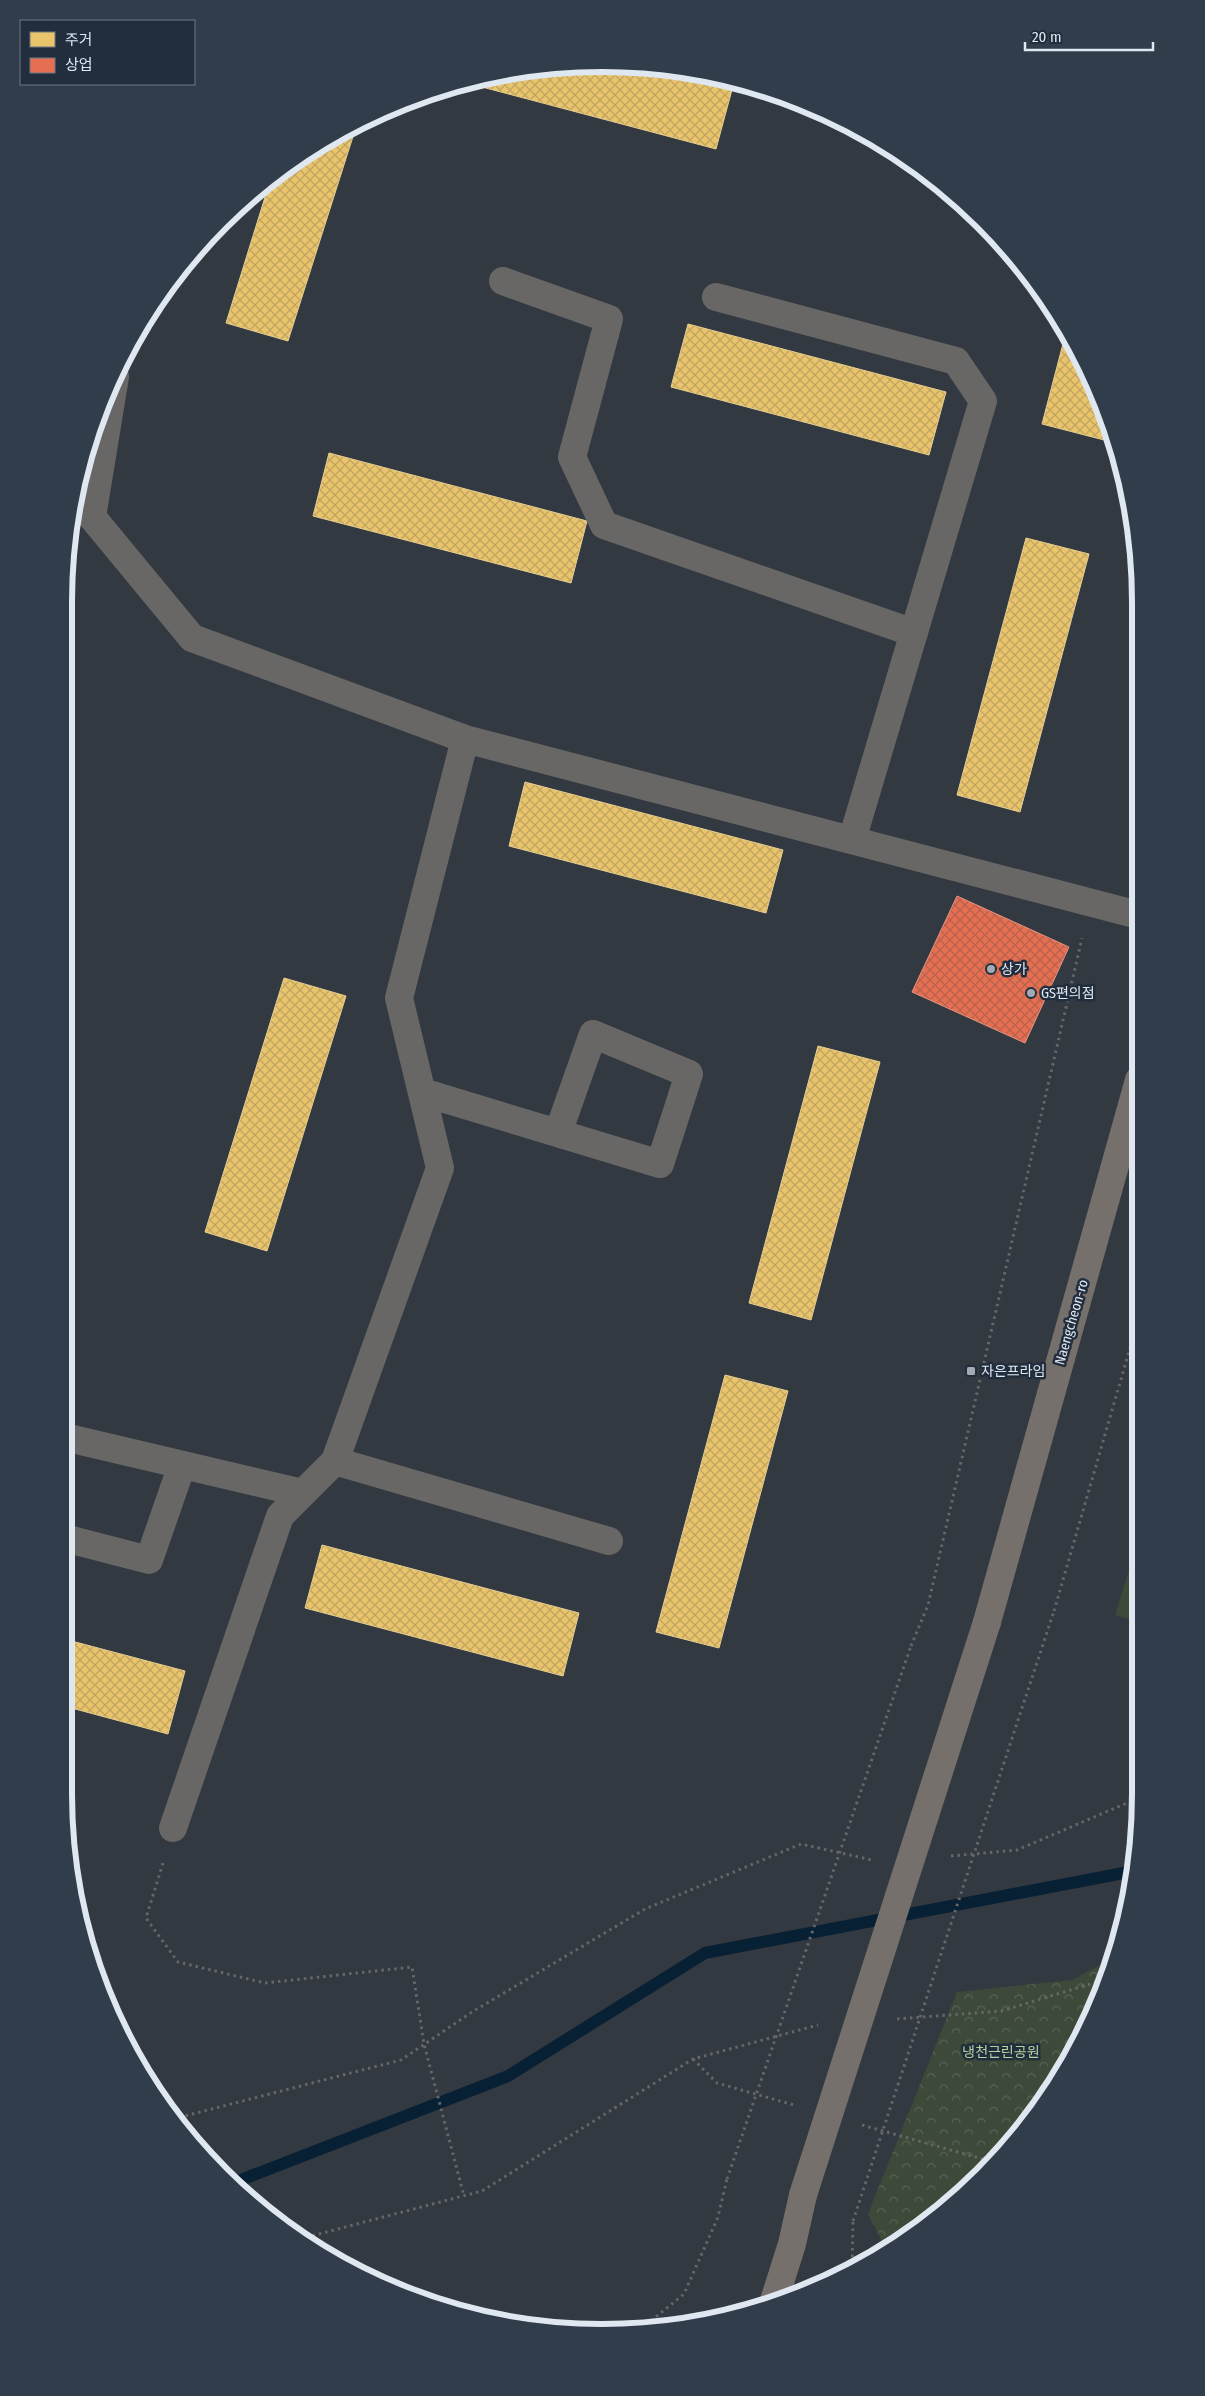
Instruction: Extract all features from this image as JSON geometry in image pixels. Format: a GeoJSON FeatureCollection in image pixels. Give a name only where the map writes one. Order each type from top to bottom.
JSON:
{"type":"FeatureCollection","features":[{"type":"Feature","properties":{"kind":"main road","name":"Naengcheon-ro"},"geometry":{"type":"LineString","coordinates":[[776,2294],[792,2244],[803,2196],[987,1622],[1132,1105]]}},
{"type":"Feature","properties":{"kind":"lane"},"geometry":{"type":"LineString","coordinates":[[503,281],[608,319],[572,457],[604,525],[914,633]]}},
{"type":"Feature","properties":{"kind":"lane"},"geometry":{"type":"LineString","coordinates":[[716,297],[956,361],[983,401],[852,840]]}},
{"type":"Feature","properties":{"kind":"lane"},"geometry":{"type":"LineString","coordinates":[[110,409],[92,516],[192,638],[465,739],[1132,913]]}},
{"type":"Feature","properties":{"kind":"lane"},"geometry":{"type":"LineString","coordinates":[[173,1828],[280,1516],[335,1461],[440,1168],[399,998],[465,739]]}},
{"type":"Feature","properties":{"kind":"lane"},"geometry":{"type":"LineString","coordinates":[[422,1092],[558,1134],[660,1164],[689,1074],[593,1034],[558,1134]]}},
{"type":"Feature","properties":{"kind":"lane"},"geometry":{"type":"LineString","coordinates":[[73,1439],[302,1492]]}},
{"type":"Feature","properties":{"kind":"lane"},"geometry":{"type":"LineString","coordinates":[[335,1461],[609,1541]]}},
{"type":"Feature","properties":{"kind":"lane"},"geometry":{"type":"LineString","coordinates":[[73,1540],[149,1560],[182,1465]]}},
{"type":"Feature","properties":{"kind":"path"},"geometry":{"type":"LineString","coordinates":[[651,2321],[684,2294],[718,2217],[727,2179],[912,1646],[928,1605],[1090,902]]}},
{"type":"Feature","properties":{"kind":"path"},"geometry":{"type":"LineString","coordinates":[[852,2261],[853,2221],[1054,1611],[1132,1344]]}},
{"type":"Feature","properties":{"kind":"path"},"geometry":{"type":"LineString","coordinates":[[1017,1850],[1132,1801]]}},
{"type":"Feature","properties":{"kind":"path"},"geometry":{"type":"LineString","coordinates":[[173,1828],[146,1918],[178,1962],[265,1983],[412,1967],[424,2044],[464,2196]]}},
{"type":"Feature","properties":{"kind":"path"},"geometry":{"type":"LineString","coordinates":[[182,2117],[401,2060],[472,2012],[645,1909],[801,1844]]}},
{"type":"Feature","properties":{"kind":"path"},"geometry":{"type":"LineString","coordinates":[[1001,2011],[1097,1982]]}},
{"type":"Feature","properties":{"kind":"path"},"geometry":{"type":"LineString","coordinates":[[311,2236],[482,2191],[693,2059]]}},
{"type":"Feature","properties":{"kind":"green space"},"geometry":{"type":"Polygon","coordinates":[[[1132,1560],[1132,1620],[1115,1615],[1132,1560]]]}},
{"type":"Feature","properties":{"kind":"green space","name":"냉천근린공원"},"geometry":{"type":"Polygon","coordinates":[[[1104,1963],[1078,2028],[1043,2088],[1023,2116],[1001,2143],[952,2192],[925,2214],[883,2243],[868,2214],[957,1992],[1072,1980],[1104,1963]]]}},
{"type":"Feature","properties":{"kind":"building: 주거"},"geometry":{"type":"Polygon","coordinates":[[[602,72],[672,77],[732,89],[716,149],[482,87],[533,77],[602,72]]]}},
{"type":"Feature","properties":{"kind":"building: 주거"},"geometry":{"type":"Polygon","coordinates":[[[353,135],[288,341],[226,323],[266,193],[308,162],[353,135]]]}},
{"type":"Feature","properties":{"kind":"building: 주거"},"geometry":{"type":"Polygon","coordinates":[[[688,324],[946,392],[929,455],[671,387],[688,324]]]}},
{"type":"Feature","properties":{"kind":"building: 주거"},"geometry":{"type":"Polygon","coordinates":[[[1063,342],[1078,368],[1105,436],[1104,440],[1042,424],[1063,342]]]}},
{"type":"Feature","properties":{"kind":"building: 주거"},"geometry":{"type":"Polygon","coordinates":[[[329,453],[587,521],[571,583],[313,516],[329,453]]]}},
{"type":"Feature","properties":{"kind":"building: 주거"},"geometry":{"type":"Polygon","coordinates":[[[1026,538],[1089,554],[1020,812],[957,795],[1026,538]]]}},
{"type":"Feature","properties":{"kind":"building: 주거"},"geometry":{"type":"Polygon","coordinates":[[[525,782],[783,850],[766,913],[509,846],[525,782]]]}},
{"type":"Feature","properties":{"kind":"building: 주거"},"geometry":{"type":"Polygon","coordinates":[[[284,978],[346,996],[267,1251],[205,1232],[284,978]]]}},
{"type":"Feature","properties":{"kind":"building: 주거"},"geometry":{"type":"Polygon","coordinates":[[[818,1046],[880,1062],[811,1320],[749,1303],[818,1046]]]}},
{"type":"Feature","properties":{"kind":"building: 주거"},"geometry":{"type":"Polygon","coordinates":[[[725,1375],[788,1391],[719,1648],[656,1632],[725,1375]]]}},
{"type":"Feature","properties":{"kind":"building: 주거"},"geometry":{"type":"Polygon","coordinates":[[[322,1545],[579,1613],[563,1676],[305,1608],[322,1545]]]}},
{"type":"Feature","properties":{"kind":"building: 주거"},"geometry":{"type":"Polygon","coordinates":[[[73,1641],[185,1671],[168,1734],[73,1708],[73,1641]]]}},
{"type":"Feature","properties":{"kind":"building: 상업","name":"상가"},"geometry":{"type":"Polygon","coordinates":[[[957,896],[1069,947],[1025,1043],[912,992],[957,896]]]}},
{"type":"Feature","properties":{"kind":"waterway"},"geometry":{"type":"LineString","coordinates":[[241,2180],[508,2076],[705,1953],[1126,1872]]}},
{"type":"Feature","properties":{"kind":"place","name":"상가"},"geometry":{"type":"Point","coordinates":[991,969]}},
{"type":"Feature","properties":{"kind":"place","name":"GS편의점"},"geometry":{"type":"Point","coordinates":[1031,993]}},
{"type":"Feature","properties":{"kind":"place","name":"자은프라임"},"geometry":{"type":"Point","coordinates":[971,1371]}}]}
